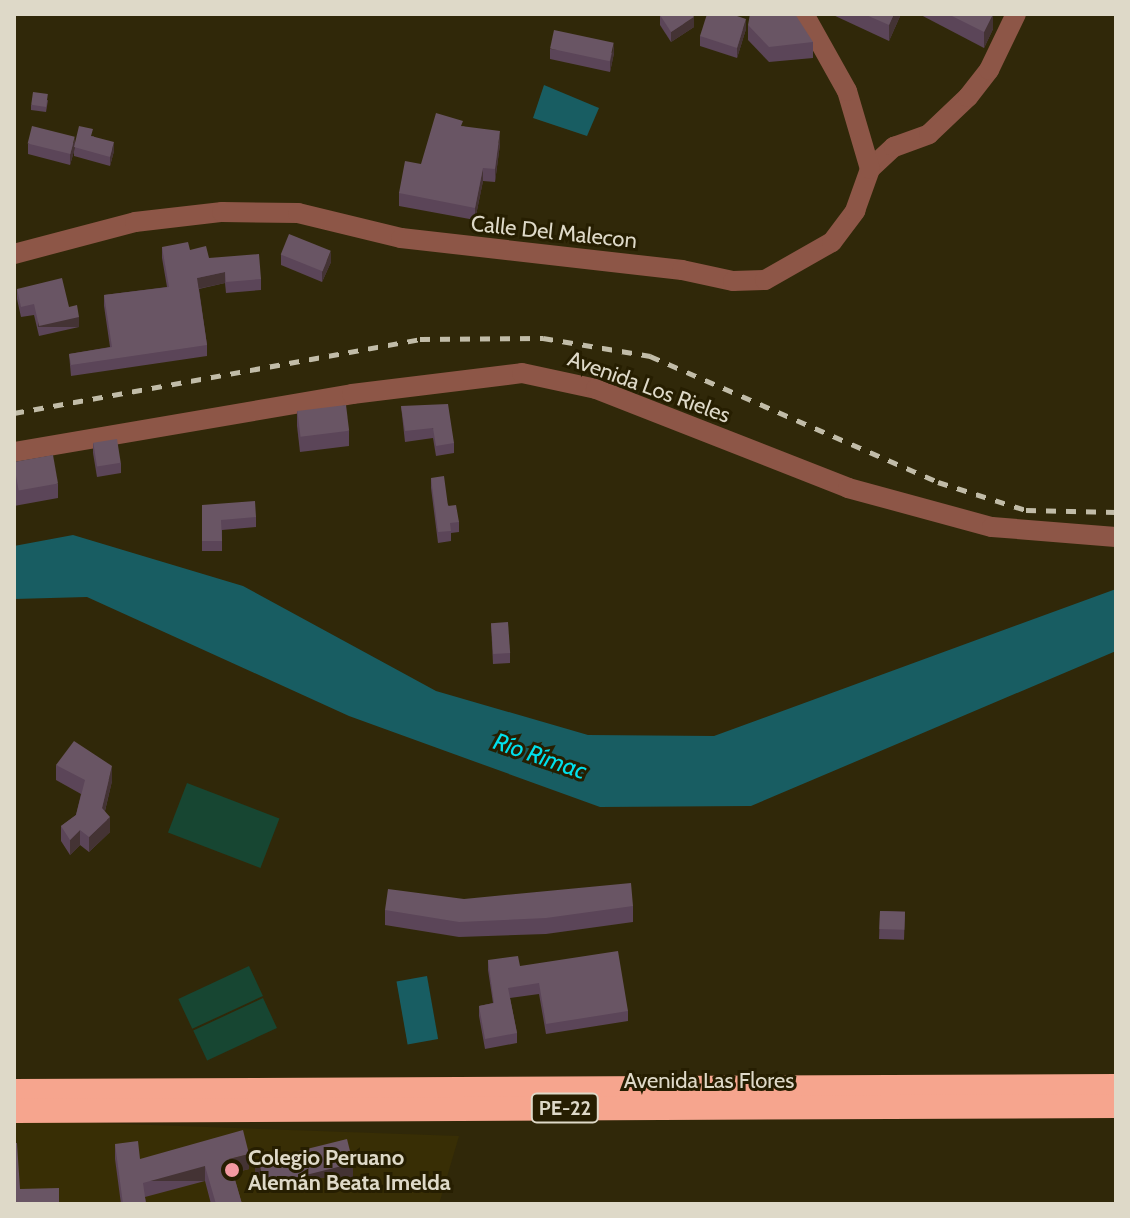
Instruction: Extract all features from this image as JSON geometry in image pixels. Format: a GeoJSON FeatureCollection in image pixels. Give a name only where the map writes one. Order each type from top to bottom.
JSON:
{"type":"FeatureCollection","features":[{"type":"Feature","properties":{"kind":"highway","name":"Avenida Las Flores"},"geometry":{"type":"LineString","coordinates":[[14,1111],[472,1098],[1116,1086]]}},
{"type":"Feature","properties":{"kind":"highway","name":"Avenida Las Flores"},"geometry":{"type":"LineString","coordinates":[[14,1091],[1116,1106]]}},
{"type":"Feature","properties":{"kind":"street"},"geometry":{"type":"LineString","coordinates":[[804,14],[847,91],[870,169],[894,147],[929,134],[968,97],[989,70],[1016,14]]}},
{"type":"Feature","properties":{"kind":"street","name":"Calle Del Malecon"},"geometry":{"type":"LineString","coordinates":[[14,254],[135,222],[222,212],[298,213],[401,238],[682,270],[733,281],[765,280],[832,242],[855,211],[870,169]]}},
{"type":"Feature","properties":{"kind":"street","name":"Avenida Los Rieles"},"geometry":{"type":"LineString","coordinates":[[14,452],[352,394],[522,373],[596,389],[848,488],[992,527],[1116,537]]}},
{"type":"Feature","properties":{"kind":"shaded area","name":"Colegio Peruano Alemán Beata Imelda"},"geometry":{"type":"Polygon","coordinates":[[[14,1120],[459,1136],[439,1204],[14,1204],[14,1120]]]}},
{"type":"Feature","properties":{"kind":"green space"},"geometry":{"type":"Polygon","coordinates":[[[187,783],[279,818],[260,868],[168,832],[187,783]]]}},
{"type":"Feature","properties":{"kind":"green space"},"geometry":{"type":"Polygon","coordinates":[[[249,966],[263,996],[192,1029],[178,999],[249,966]]]}},
{"type":"Feature","properties":{"kind":"green space"},"geometry":{"type":"Polygon","coordinates":[[[263,998],[277,1028],[207,1060],[193,1031],[263,998]]]}},
{"type":"Feature","properties":{"kind":"water"},"geometry":{"type":"Polygon","coordinates":[[[544,85],[599,108],[587,136],[533,118],[544,85]]]}},
{"type":"Feature","properties":{"kind":"water","name":"Río Rímac"},"geometry":{"type":"Polygon","coordinates":[[[73,535],[243,586],[436,691],[588,735],[714,736],[1116,589],[1116,651],[751,806],[600,807],[349,716],[87,597],[14,599],[14,546],[73,535]]]}},
{"type":"Feature","properties":{"kind":"water"},"geometry":{"type":"Polygon","coordinates":[[[427,976],[438,1039],[408,1044],[396,981],[427,976]]]}},
{"type":"Feature","properties":{"kind":"building"},"geometry":{"type":"Polygon","coordinates":[[[661,14],[692,14],[694,17],[671,32],[661,14]]]}},
{"type":"Feature","properties":{"kind":"building"},"geometry":{"type":"Polygon","coordinates":[[[707,14],[731,14],[746,19],[737,48],[700,36],[707,14]]]}},
{"type":"Feature","properties":{"kind":"building"},"geometry":{"type":"Polygon","coordinates":[[[750,14],[795,14],[813,42],[769,47],[748,25],[750,14]]]}},
{"type":"Feature","properties":{"kind":"building"},"geometry":{"type":"Polygon","coordinates":[[[864,14],[894,14],[889,25],[864,14]]]}},
{"type":"Feature","properties":{"kind":"building"},"geometry":{"type":"Polygon","coordinates":[[[948,14],[993,14],[984,32],[948,14]]]}},
{"type":"Feature","properties":{"kind":"building"},"geometry":{"type":"Polygon","coordinates":[[[554,30],[614,43],[610,61],[550,49],[554,30]]]}},
{"type":"Feature","properties":{"kind":"building"},"geometry":{"type":"Polygon","coordinates":[[[33,92],[48,94],[46,107],[31,105],[33,92]]]}},
{"type":"Feature","properties":{"kind":"building"},"geometry":{"type":"Polygon","coordinates":[[[436,113],[463,121],[461,126],[500,131],[495,169],[483,168],[475,208],[399,193],[405,161],[421,164],[436,113]]]}},
{"type":"Feature","properties":{"kind":"building"},"geometry":{"type":"Polygon","coordinates":[[[32,126],[75,137],[70,154],[28,143],[32,126]]]}},
{"type":"Feature","properties":{"kind":"building"},"geometry":{"type":"Polygon","coordinates":[[[79,126],[93,129],[91,136],[114,142],[110,157],[74,147],[79,126]]]}},
{"type":"Feature","properties":{"kind":"building"},"geometry":{"type":"Polygon","coordinates":[[[289,234],[331,251],[322,271],[281,254],[289,234]]]}},
{"type":"Feature","properties":{"kind":"building"},"geometry":{"type":"Polygon","coordinates":[[[188,242],[190,250],[206,246],[209,258],[259,254],[261,279],[226,282],[225,272],[197,278],[207,345],[71,365],[69,354],[112,347],[104,295],[169,287],[162,247],[188,242]]]}},
{"type":"Feature","properties":{"kind":"building"},"geometry":{"type":"Polygon","coordinates":[[[62,278],[69,307],[77,305],[79,317],[39,326],[34,304],[21,307],[17,289],[62,278]]]}},
{"type":"Feature","properties":{"kind":"building"},"geometry":{"type":"Polygon","coordinates":[[[448,404],[454,443],[436,446],[433,428],[405,431],[401,406],[448,404]]]}},
{"type":"Feature","properties":{"kind":"building"},"geometry":{"type":"Polygon","coordinates":[[[346,405],[349,431],[301,437],[297,411],[346,405]]]}},
{"type":"Feature","properties":{"kind":"building"},"geometry":{"type":"Polygon","coordinates":[[[117,439],[121,463],[97,466],[93,443],[117,439]]]}},
{"type":"Feature","properties":{"kind":"building"},"geometry":{"type":"Polygon","coordinates":[[[53,455],[58,484],[19,491],[14,462],[53,455]]]}},
{"type":"Feature","properties":{"kind":"building"},"geometry":{"type":"Polygon","coordinates":[[[444,476],[448,506],[456,505],[459,522],[450,523],[451,531],[438,532],[431,478],[444,476]]]}},
{"type":"Feature","properties":{"kind":"building"},"geometry":{"type":"Polygon","coordinates":[[[255,501],[256,517],[221,520],[222,541],[202,541],[202,505],[255,501]]]}},
{"type":"Feature","properties":{"kind":"building"},"geometry":{"type":"Polygon","coordinates":[[[508,622],[510,653],[493,654],[491,623],[508,622]]]}},
{"type":"Feature","properties":{"kind":"building"},"geometry":{"type":"Polygon","coordinates":[[[74,741],[112,766],[102,808],[110,817],[89,837],[80,830],[70,840],[61,826],[76,815],[85,780],[56,765],[74,741]]]}},
{"type":"Feature","properties":{"kind":"building"},"geometry":{"type":"Polygon","coordinates":[[[631,883],[633,906],[546,918],[459,922],[385,910],[388,889],[464,899],[631,883]]]}},
{"type":"Feature","properties":{"kind":"building"},"geometry":{"type":"Polygon","coordinates":[[[880,911],[905,912],[904,930],[879,929],[880,911]]]}},
{"type":"Feature","properties":{"kind":"building"},"geometry":{"type":"Polygon","coordinates":[[[618,951],[628,1011],[546,1024],[539,983],[508,988],[517,1033],[485,1039],[479,1006],[494,1003],[488,960],[518,956],[520,966],[618,951]]]}},
{"type":"Feature","properties":{"kind":"building"},"geometry":{"type":"Polygon","coordinates":[[[243,1130],[249,1154],[229,1159],[242,1204],[216,1204],[205,1166],[143,1183],[146,1204],[123,1204],[115,1144],[138,1141],[140,1159],[243,1130]]]}},
{"type":"Feature","properties":{"kind":"building"},"geometry":{"type":"Polygon","coordinates":[[[347,1139],[353,1163],[265,1185],[259,1161],[347,1139]]]}},
{"type":"Feature","properties":{"kind":"building"},"geometry":{"type":"Polygon","coordinates":[[[14,1143],[17,1143],[20,1189],[59,1188],[59,1203],[14,1204],[14,1143]]]}},
{"type":"Feature","properties":{"kind":"railway"},"geometry":{"type":"LineString","coordinates":[[14,413],[420,339],[543,338],[650,356],[938,482],[1026,510],[1116,512]]}},
{"type":"Feature","properties":{"kind":"place","name":"Colegio Peruano Alemán Beata Imelda"},"geometry":{"type":"Point","coordinates":[232,1170]}}]}
